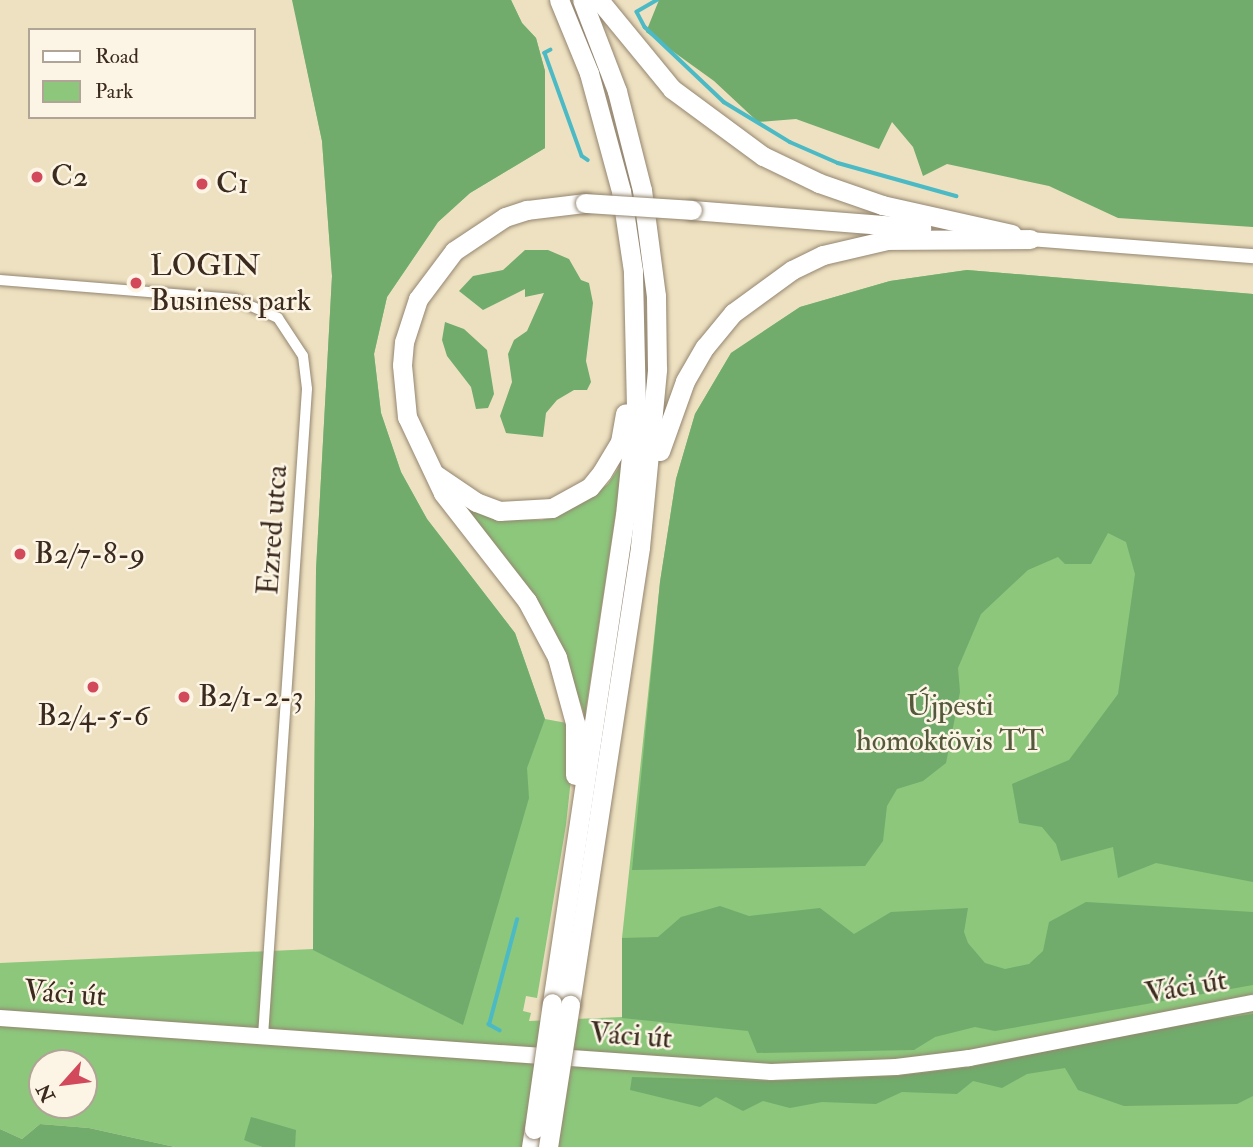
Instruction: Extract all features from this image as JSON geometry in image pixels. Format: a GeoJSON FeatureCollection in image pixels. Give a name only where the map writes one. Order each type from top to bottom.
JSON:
{"type":"FeatureCollection","features":[{"type":"Feature","properties":{"kind":"highway"},"geometry":{"type":"LineString","coordinates":[[548,1147],[577,835],[625,516],[635,375],[633,271],[616,168],[589,74],[559,0]]}},
{"type":"Feature","properties":{"kind":"highway"},"geometry":{"type":"LineString","coordinates":[[531,1147],[561,1004],[640,547],[657,369],[653,270],[630,136],[582,0]]}},
{"type":"Feature","properties":{"kind":"highway"},"geometry":{"type":"LineString","coordinates":[[599,0],[672,89],[763,156],[819,183],[882,205],[1030,239]]}},
{"type":"Feature","properties":{"kind":"highway"},"geometry":{"type":"LineString","coordinates":[[577,835],[575,723],[557,657],[527,601],[463,522],[432,472],[407,417],[403,389],[404,342],[418,299],[439,267],[486,227],[527,209],[585,203],[1030,239]]}},
{"type":"Feature","properties":{"kind":"highway"},"geometry":{"type":"LineString","coordinates":[[640,547],[651,511],[661,447],[685,380],[726,321],[763,287],[823,255],[887,240],[1030,239]]}},
{"type":"Feature","properties":{"kind":"highway"},"geometry":{"type":"LineString","coordinates":[[432,472],[476,502],[499,511],[552,508],[590,486],[613,456],[635,375]]}},
{"type":"Feature","properties":{"kind":"main road"},"geometry":{"type":"LineString","coordinates":[[1030,239],[1253,256]]}},
{"type":"Feature","properties":{"kind":"main road","name":"Váci út"},"geometry":{"type":"LineString","coordinates":[[0,1018],[732,1071],[816,1071],[969,1058],[1253,1003]]}},
{"type":"Feature","properties":{"kind":"street","name":"Ezred utca"},"geometry":{"type":"LineString","coordinates":[[0,280],[235,299],[278,318],[303,356],[307,389],[263,1036]]}},
{"type":"Feature","properties":{"kind":"green space"},"geometry":{"type":"Polygon","coordinates":[[[292,0],[511,0],[522,23],[536,38],[545,71],[545,148],[470,193],[438,222],[387,297],[374,354],[381,413],[401,472],[427,519],[515,633],[545,719],[527,768],[529,798],[463,1025],[313,950],[316,570],[332,276],[322,141],[292,0]]]}},
{"type":"Feature","properties":{"kind":"green space"},"geometry":{"type":"Polygon","coordinates":[[[511,0],[522,23],[536,38],[545,71],[545,148],[470,193],[438,222],[387,297],[374,354],[381,413],[401,472],[427,519],[515,633],[545,719],[572,724],[573,760],[566,825],[537,998],[526,996],[523,1011],[531,1013],[529,1021],[622,1017],[622,938],[660,582],[676,479],[695,414],[731,353],[800,307],[890,281],[967,270],[1253,294],[1253,1147],[295,1147],[295,1130],[244,1139],[262,1147],[175,1147],[89,1128],[40,1124],[22,1139],[0,1129],[0,963],[313,949],[316,570],[332,276],[322,141],[299,31],[511,0]]]}},
{"type":"Feature","properties":{"kind":"green space"},"geometry":{"type":"Polygon","coordinates":[[[659,0],[1253,0],[1253,227],[1118,218],[1049,186],[947,164],[923,176],[913,147],[892,122],[879,149],[796,119],[758,122],[714,81],[646,32],[659,0]]]}},
{"type":"Feature","properties":{"kind":"green space"},"geometry":{"type":"Polygon","coordinates":[[[525,250],[548,250],[569,259],[581,280],[589,283],[593,303],[586,361],[591,382],[587,390],[574,390],[557,400],[546,413],[543,437],[506,433],[500,416],[512,382],[508,354],[514,340],[527,331],[544,293],[525,297],[525,289],[483,310],[459,291],[473,276],[503,270],[525,250]]]}},
{"type":"Feature","properties":{"kind":"green space","name":"Újpesti homoktövis TT"},"geometry":{"type":"Polygon","coordinates":[[[967,270],[1253,294],[1253,882],[1156,863],[1118,878],[1113,847],[1061,861],[1056,844],[1042,827],[1019,823],[1012,784],[1069,760],[1118,694],[1135,574],[1126,542],[1108,533],[1091,564],[1065,564],[1058,557],[1028,570],[981,614],[958,668],[960,692],[946,763],[923,781],[897,789],[887,806],[883,841],[865,866],[632,870],[660,582],[676,479],[695,414],[731,353],[800,307],[890,281],[967,270]]]}},
{"type":"Feature","properties":{"kind":"green space"},"geometry":{"type":"Polygon","coordinates":[[[445,322],[464,329],[487,350],[494,394],[488,408],[476,409],[471,387],[447,356],[442,340],[445,322]]]}},
{"type":"Feature","properties":{"kind":"green space"},"geometry":{"type":"Polygon","coordinates":[[[620,466],[623,466],[585,716],[553,627],[461,502],[506,519],[542,520],[577,506],[608,484],[620,466]]]}},
{"type":"Feature","properties":{"kind":"green space"},"geometry":{"type":"Polygon","coordinates":[[[1086,902],[1253,912],[1253,985],[995,1031],[975,1027],[935,1037],[914,1050],[757,1053],[748,1031],[622,1018],[622,938],[658,937],[681,917],[720,906],[749,916],[820,908],[854,934],[891,912],[968,908],[964,932],[968,943],[985,963],[1005,969],[1029,964],[1043,951],[1049,922],[1086,902]]]}},
{"type":"Feature","properties":{"kind":"green space"},"geometry":{"type":"Polygon","coordinates":[[[1253,1014],[1253,1096],[1237,1104],[1124,1106],[1078,1090],[1065,1068],[1027,1074],[1002,1088],[973,1081],[957,1094],[902,1092],[876,1104],[822,1102],[790,1108],[763,1101],[743,1111],[716,1097],[700,1107],[630,1090],[632,1077],[772,1081],[897,1076],[971,1067],[1165,1026],[1253,1014]]]}},
{"type":"Feature","properties":{"kind":"green space"},"geometry":{"type":"Polygon","coordinates":[[[251,1117],[296,1130],[295,1147],[262,1147],[244,1140],[251,1117]]]}},
{"type":"Feature","properties":{"kind":"green space"},"geometry":{"type":"Polygon","coordinates":[[[40,1124],[89,1128],[175,1147],[0,1147],[0,1129],[22,1139],[40,1124]]]}},
{"type":"Feature","properties":{"kind":"waterway"},"geometry":{"type":"LineString","coordinates":[[658,0],[637,12],[645,27],[724,102],[790,142],[838,163],[956,196]]}},
{"type":"Feature","properties":{"kind":"waterway"},"geometry":{"type":"LineString","coordinates":[[551,50],[545,53],[582,156],[588,160]]}},
{"type":"Feature","properties":{"kind":"waterway"},"geometry":{"type":"LineString","coordinates":[[500,1031],[489,1025],[517,920]]}},
{"type":"Feature","properties":{"kind":"place","name":"C2"},"geometry":{"type":"Point","coordinates":[37,177]}},
{"type":"Feature","properties":{"kind":"place","name":"C1"},"geometry":{"type":"Point","coordinates":[202,184]}},
{"type":"Feature","properties":{"kind":"place","name":"LOGIN Business park"},"geometry":{"type":"Point","coordinates":[136,283]}},
{"type":"Feature","properties":{"kind":"place","name":"B2/7-8-9"},"geometry":{"type":"Point","coordinates":[20,554]}},
{"type":"Feature","properties":{"kind":"place","name":"B2/4-5-6"},"geometry":{"type":"Point","coordinates":[93,687]}},
{"type":"Feature","properties":{"kind":"place","name":"B2/1-2-3"},"geometry":{"type":"Point","coordinates":[184,697]}}]}
